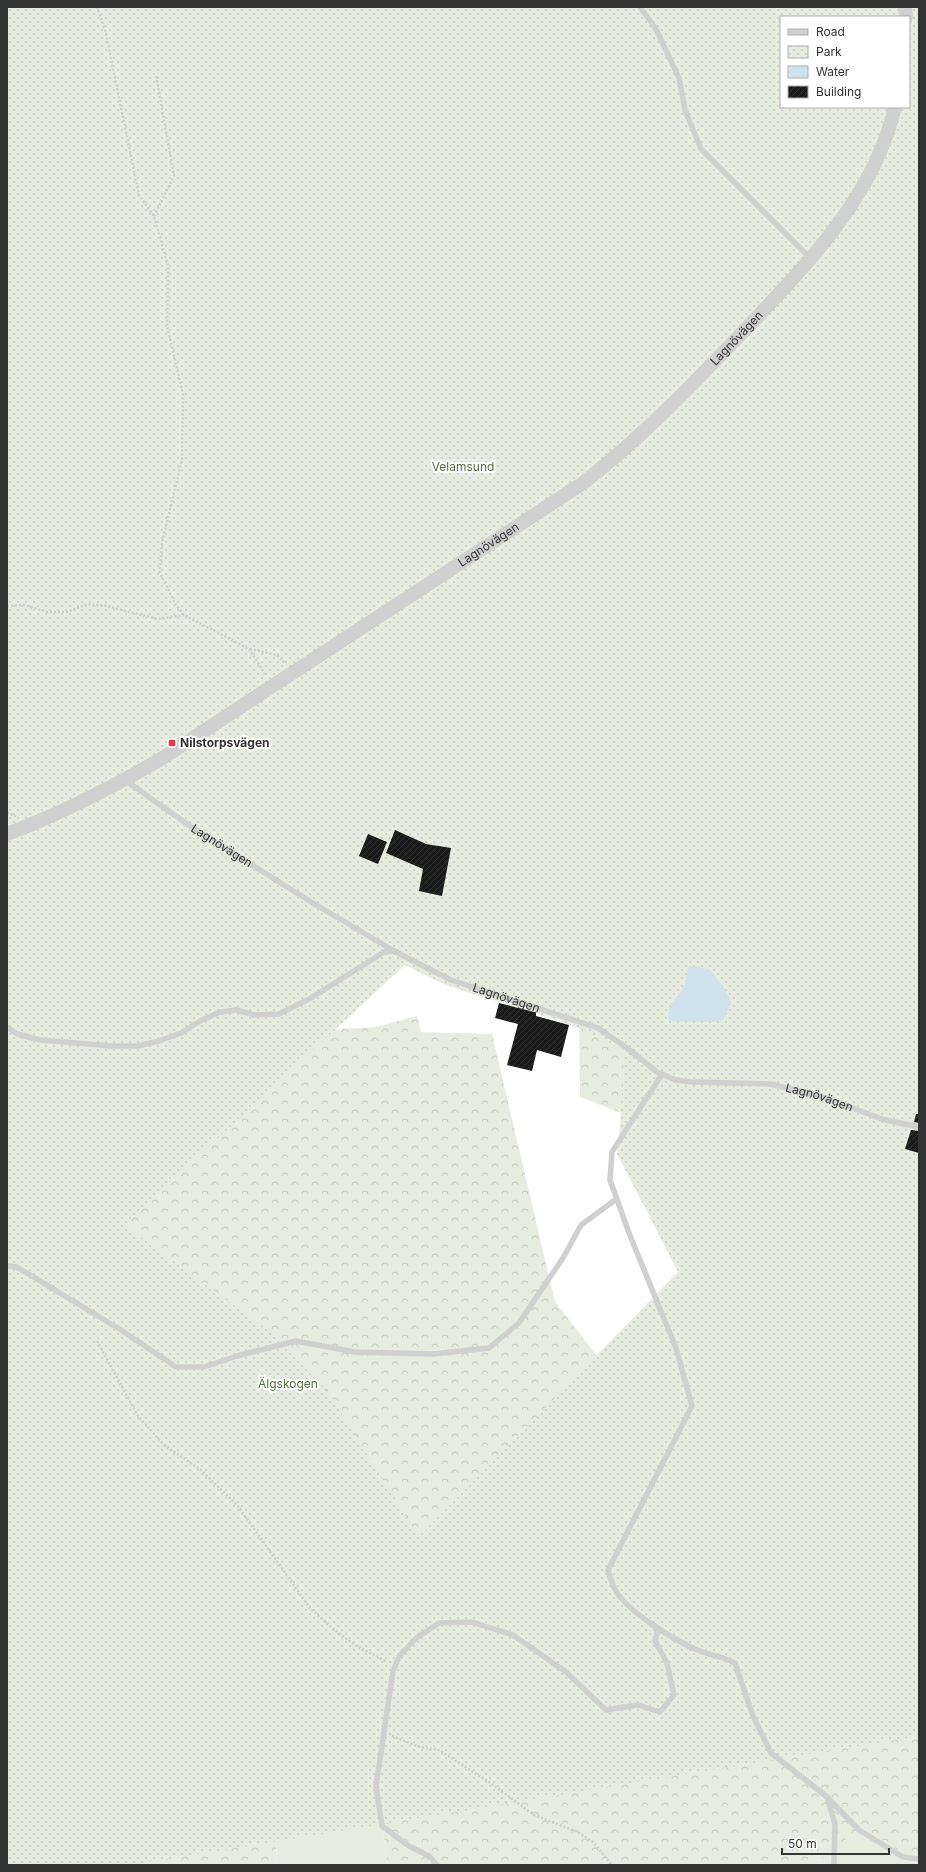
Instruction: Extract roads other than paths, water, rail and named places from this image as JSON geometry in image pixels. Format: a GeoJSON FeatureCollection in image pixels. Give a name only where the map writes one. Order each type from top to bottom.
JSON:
{"type":"FeatureCollection","features":[{"type":"Feature","properties":{"kind":"street","name":"Lagnövägen"},"geometry":{"type":"LineString","coordinates":[[7,834],[80,803],[125,780],[236,711],[293,671],[583,483],[618,455],[677,400],[812,259],[838,226],[861,192],[880,154],[895,108]]}},
{"type":"Feature","properties":{"kind":"lane"},"geometry":{"type":"LineString","coordinates":[[640,7],[656,29],[679,78],[685,110],[702,149],[812,259]]}},
{"type":"Feature","properties":{"kind":"lane","name":"Lagnövägen"},"geometry":{"type":"LineString","coordinates":[[125,780],[190,826],[308,900],[394,951],[451,980],[598,1028],[662,1074],[676,1080],[691,1082],[770,1084],[817,1095],[885,1120],[919,1127]]}},
{"type":"Feature","properties":{"kind":"lane"},"geometry":{"type":"LineString","coordinates":[[7,1028],[17,1034],[40,1040],[112,1046],[138,1046],[159,1041],[181,1033],[200,1021],[220,1012],[237,1010],[254,1015],[279,1014],[312,998],[384,952],[394,951]]}},
{"type":"Feature","properties":{"kind":"lane"},"geometry":{"type":"LineString","coordinates":[[662,1074],[612,1152],[610,1180],[615,1200],[676,1348],[692,1406],[608,1570],[616,1591],[633,1609],[658,1629],[698,1650],[735,1663],[753,1716],[772,1753],[826,1796],[859,1830],[903,1857],[919,1860]]}},
{"type":"Feature","properties":{"kind":"lane"},"geometry":{"type":"LineString","coordinates":[[7,1266],[17,1267],[121,1330],[176,1367],[204,1367],[237,1356],[296,1341],[354,1352],[433,1354],[489,1348],[519,1323],[563,1258],[581,1225],[615,1200]]}},
{"type":"Feature","properties":{"kind":"lane"},"geometry":{"type":"LineString","coordinates":[[437,1865],[429,1856],[409,1846],[382,1826],[376,1786],[395,1666],[399,1657],[415,1639],[439,1623],[472,1622],[513,1635],[566,1672],[606,1710],[638,1705],[660,1712],[674,1695],[667,1663],[655,1641],[658,1629]]}},
{"type":"Feature","properties":{"kind":"lane"},"geometry":{"type":"LineString","coordinates":[[826,1796],[835,1824],[834,1865]]}},
{"type":"Feature","properties":{"kind":"water"},"geometry":{"type":"Polygon","coordinates":[[[689,966],[709,969],[725,990],[731,1003],[723,1020],[713,1022],[669,1021],[669,1008],[684,987],[689,966]]]}},
{"type":"Feature","properties":{"kind":"place","name":"Nilstorpsvägen"},"geometry":{"type":"Point","coordinates":[172,743]}},
{"type":"Feature","properties":{"kind":"park label","name":"Velamsund"},"geometry":{"type":"Point","coordinates":[463,467]}},
{"type":"Feature","properties":{"kind":"park label","name":"Älgskogen"},"geometry":{"type":"Point","coordinates":[288,1384]}}]}
